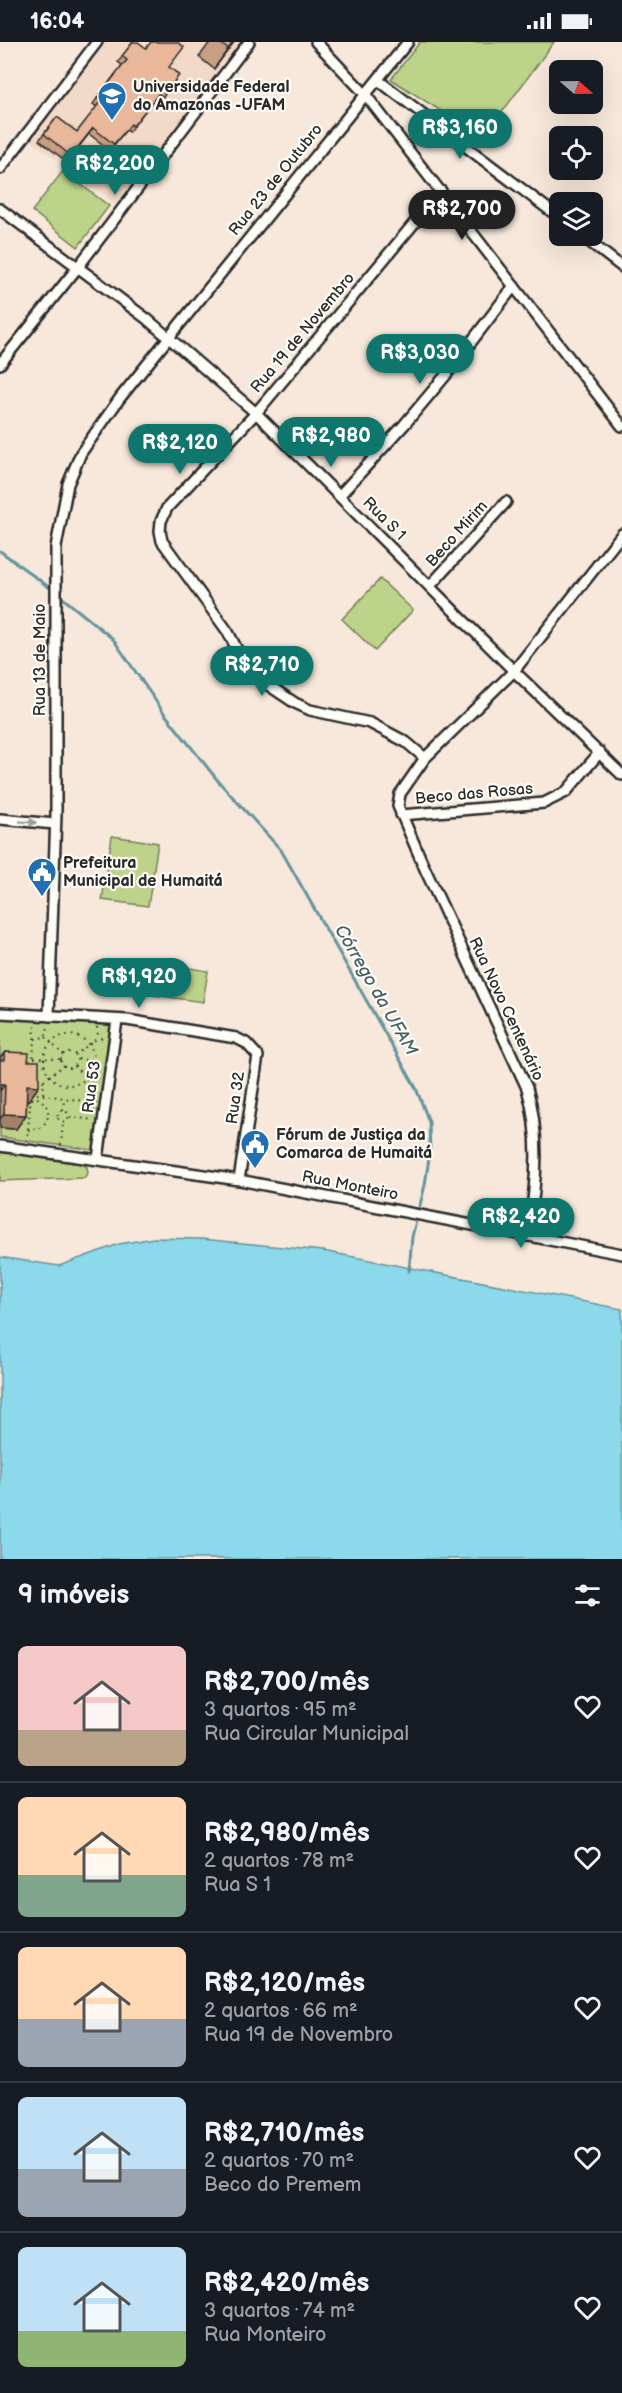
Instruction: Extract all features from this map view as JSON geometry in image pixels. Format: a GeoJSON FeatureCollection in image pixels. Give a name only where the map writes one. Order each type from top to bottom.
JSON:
{"type":"FeatureCollection","features":[{"type":"Feature","properties":{"kind":"street"},"geometry":{"type":"LineString","coordinates":[[0,169],[97,42]]}},
{"type":"Feature","properties":{"kind":"street"},"geometry":{"type":"LineString","coordinates":[[0,364],[78,267],[249,42]]}},
{"type":"Feature","properties":{"kind":"street"},"geometry":{"type":"LineString","coordinates":[[316,42],[365,94],[622,426]]}},
{"type":"Feature","properties":{"kind":"street","name":"Rua 23 de Outubro"},"geometry":{"type":"LineString","coordinates":[[170,338],[408,42]]}},
{"type":"Feature","properties":{"kind":"street"},"geometry":{"type":"LineString","coordinates":[[378,80],[549,210]]}},
{"type":"Feature","properties":{"kind":"street","name":"Rua 19 de Novembro"},"geometry":{"type":"LineString","coordinates":[[425,758],[406,741],[390,732],[370,723],[310,710],[294,704],[262,681],[244,663],[228,632],[169,552],[160,531],[161,521],[168,508],[256,413],[441,191]]}},
{"type":"Feature","properties":{"kind":"street","name":"Rua S 1"},"geometry":{"type":"LineString","coordinates":[[0,209],[170,338],[256,413],[514,671],[622,775]]}},
{"type":"Feature","properties":{"kind":"street"},"geometry":{"type":"LineString","coordinates":[[595,246],[622,267]]}},
{"type":"Feature","properties":{"kind":"street"},"geometry":{"type":"LineString","coordinates":[[340,495],[446,375],[514,286]]}},
{"type":"Feature","properties":{"kind":"street","name":"Rua 13 de Maio"},"geometry":{"type":"LineString","coordinates":[[49,1016],[55,824],[56,547],[68,484],[81,453],[120,398],[170,338]]}},
{"type":"Feature","properties":{"kind":"street","name":"Beco Mirim"},"geometry":{"type":"LineString","coordinates":[[430,586],[506,502]]}},
{"type":"Feature","properties":{"kind":"street"},"geometry":{"type":"LineString","coordinates":[[400,810],[400,794],[425,758],[514,671],[622,534]]}},
{"type":"Feature","properties":{"kind":"street","name":"Beco das Rosas"},"geometry":{"type":"LineString","coordinates":[[400,810],[544,803],[566,792],[600,752]]}},
{"type":"Feature","properties":{"kind":"street","name":"Rua Novo Centenário"},"geometry":{"type":"LineString","coordinates":[[400,810],[526,1088],[533,1109],[536,1166],[527,1236]]}},
{"type":"Feature","properties":{"kind":"street"},"geometry":{"type":"LineString","coordinates":[[0,819],[55,824]]}},
{"type":"Feature","properties":{"kind":"street"},"geometry":{"type":"LineString","coordinates":[[0,1013],[117,1020]]}},
{"type":"Feature","properties":{"kind":"street","name":"Rua 53"},"geometry":{"type":"LineString","coordinates":[[98,1159],[117,1020]]}},
{"type":"Feature","properties":{"kind":"street","name":"Rua 32"},"geometry":{"type":"LineString","coordinates":[[117,1020],[236,1038],[246,1043],[258,1056],[239,1180]]}},
{"type":"Feature","properties":{"kind":"street","name":"Rua Monteiro"},"geometry":{"type":"LineString","coordinates":[[0,1146],[239,1180],[622,1254]]}},
{"type":"Feature","properties":{"kind":"path"},"geometry":{"type":"LineString","coordinates":[[33,1067],[36,1015]]}},
{"type":"Feature","properties":{"kind":"path"},"geometry":{"type":"LineString","coordinates":[[34,1039],[45,1037],[49,1030],[49,1016]]}},
{"type":"Feature","properties":{"kind":"path"},"geometry":{"type":"LineString","coordinates":[[98,1018],[96,1032],[99,1037],[114,1042]]}},
{"type":"Feature","properties":{"kind":"path"},"geometry":{"type":"LineString","coordinates":[[93,1102],[86,1091],[88,1080],[92,1071],[94,1060],[89,1044],[72,1035],[60,1036],[50,1042],[43,1059],[50,1076],[57,1082],[66,1085],[76,1084],[88,1080],[98,1077],[109,1078]]}},
{"type":"Feature","properties":{"kind":"path"},"geometry":{"type":"LineString","coordinates":[[45,1037],[63,1055]]}},
{"type":"Feature","properties":{"kind":"path"},"geometry":{"type":"LineString","coordinates":[[75,1055],[99,1037]]}},
{"type":"Feature","properties":{"kind":"path"},"geometry":{"type":"LineString","coordinates":[[70,1052],[75,1055],[74,1066],[70,1068],[63,1065],[61,1059],[63,1055],[70,1052]]}},
{"type":"Feature","properties":{"kind":"path"},"geometry":{"type":"LineString","coordinates":[[34,1058],[61,1059]]}},
{"type":"Feature","properties":{"kind":"path"},"geometry":{"type":"LineString","coordinates":[[76,1059],[111,1064]]}},
{"type":"Feature","properties":{"kind":"path"},"geometry":{"type":"LineString","coordinates":[[44,1081],[63,1065]]}},
{"type":"Feature","properties":{"kind":"path"},"geometry":{"type":"LineString","coordinates":[[74,1066],[88,1080]]}},
{"type":"Feature","properties":{"kind":"path"},"geometry":{"type":"LineString","coordinates":[[32,1076],[44,1081],[46,1086],[43,1095]]}},
{"type":"Feature","properties":{"kind":"path"},"geometry":{"type":"LineString","coordinates":[[26,1149],[32,1084]]}},
{"type":"Feature","properties":{"kind":"path"},"geometry":{"type":"LineString","coordinates":[[31,1093],[105,1104]]}},
{"type":"Feature","properties":{"kind":"path"},"geometry":{"type":"LineString","coordinates":[[27,1130],[40,1128],[46,1123],[48,1115],[45,1103],[35,1097],[31,1100]]}},
{"type":"Feature","properties":{"kind":"path"},"geometry":{"type":"LineString","coordinates":[[58,1116],[63,1110],[64,1099]]}},
{"type":"Feature","properties":{"kind":"path"},"geometry":{"type":"LineString","coordinates":[[63,1110],[69,1116],[103,1121]]}},
{"type":"Feature","properties":{"kind":"path"},"geometry":{"type":"LineString","coordinates":[[48,1115],[58,1116],[63,1122],[60,1154]]}},
{"type":"Feature","properties":{"kind":"path"},"geometry":{"type":"LineString","coordinates":[[63,1122],[68,1120],[69,1116]]}},
{"type":"Feature","properties":{"kind":"shaded area","name":"Universidade Federal do Amazonas -UFAM"},"geometry":{"type":"Polygon","coordinates":[[[102,42],[245,42],[118,206],[27,138],[102,42]]]}},
{"type":"Feature","properties":{"kind":"green space"},"geometry":{"type":"Polygon","coordinates":[[[420,42],[554,42],[483,138],[391,79],[420,42]]]}},
{"type":"Feature","properties":{"kind":"green space"},"geometry":{"type":"Polygon","coordinates":[[[63,171],[109,206],[78,247],[32,211],[63,171]]]}},
{"type":"Feature","properties":{"kind":"green space"},"geometry":{"type":"Polygon","coordinates":[[[380,579],[413,610],[375,651],[342,619],[380,579]]]}},
{"type":"Feature","properties":{"kind":"green space"},"geometry":{"type":"Polygon","coordinates":[[[112,836],[158,843],[148,906],[102,900],[112,836]]]}},
{"type":"Feature","properties":{"kind":"green space"},"geometry":{"type":"Polygon","coordinates":[[[159,963],[208,971],[203,1002],[154,995],[159,963]]]}},
{"type":"Feature","properties":{"kind":"green space"},"geometry":{"type":"Polygon","coordinates":[[[0,1016],[111,1022],[93,1150],[0,1137],[0,1016]]]}},
{"type":"Feature","properties":{"kind":"green space"},"geometry":{"type":"Polygon","coordinates":[[[0,1152],[82,1164],[87,1167],[88,1173],[84,1178],[0,1181],[0,1152]]]}},
{"type":"Feature","properties":{"kind":"water"},"geometry":{"type":"Polygon","coordinates":[[[154,1238],[201,1239],[323,1251],[622,1309],[622,1559],[0,1559],[0,1257],[59,1266],[119,1244],[154,1238]]]}},
{"type":"Feature","properties":{"kind":"building"},"geometry":{"type":"Polygon","coordinates":[[[133,42],[138,42],[146,48],[151,42],[177,42],[184,47],[169,67],[179,75],[167,91],[163,88],[133,126],[131,124],[114,144],[93,128],[71,156],[44,134],[57,117],[77,132],[101,101],[97,98],[127,60],[122,56],[133,42]]]}},
{"type":"Feature","properties":{"kind":"building"},"geometry":{"type":"Polygon","coordinates":[[[219,42],[233,42],[228,49],[219,42]]]}},
{"type":"Feature","properties":{"kind":"building"},"geometry":{"type":"Polygon","coordinates":[[[5,1052],[29,1053],[28,1061],[39,1061],[39,1086],[27,1085],[26,1115],[4,1114],[5,1084],[0,1084],[0,1060],[4,1060],[5,1052]]]}},
{"type":"Feature","properties":{"kind":"waterway","name":"Córrego da UFAM"},"geometry":{"type":"LineString","coordinates":[[0,551],[54,591]]}},
{"type":"Feature","properties":{"kind":"waterway","name":"Córrego da UFAM"},"geometry":{"type":"LineString","coordinates":[[59,595],[113,639],[164,713],[219,782],[281,850],[416,1088],[429,1122],[430,1151],[425,1185],[412,1237],[409,1271]]}},
{"type":"Feature","properties":{"kind":"place","name":"Universidade Federal do Amazonas -UFAM"},"geometry":{"type":"Point","coordinates":[112,122]}},
{"type":"Feature","properties":{"kind":"place","name":"Prefeitura Municipal de Humaitá"},"geometry":{"type":"Point","coordinates":[42,898]}},
{"type":"Feature","properties":{"kind":"place","name":"Fórum de Justiça da Comarca de Humaitá"},"geometry":{"type":"Point","coordinates":[255,1170]}}]}
